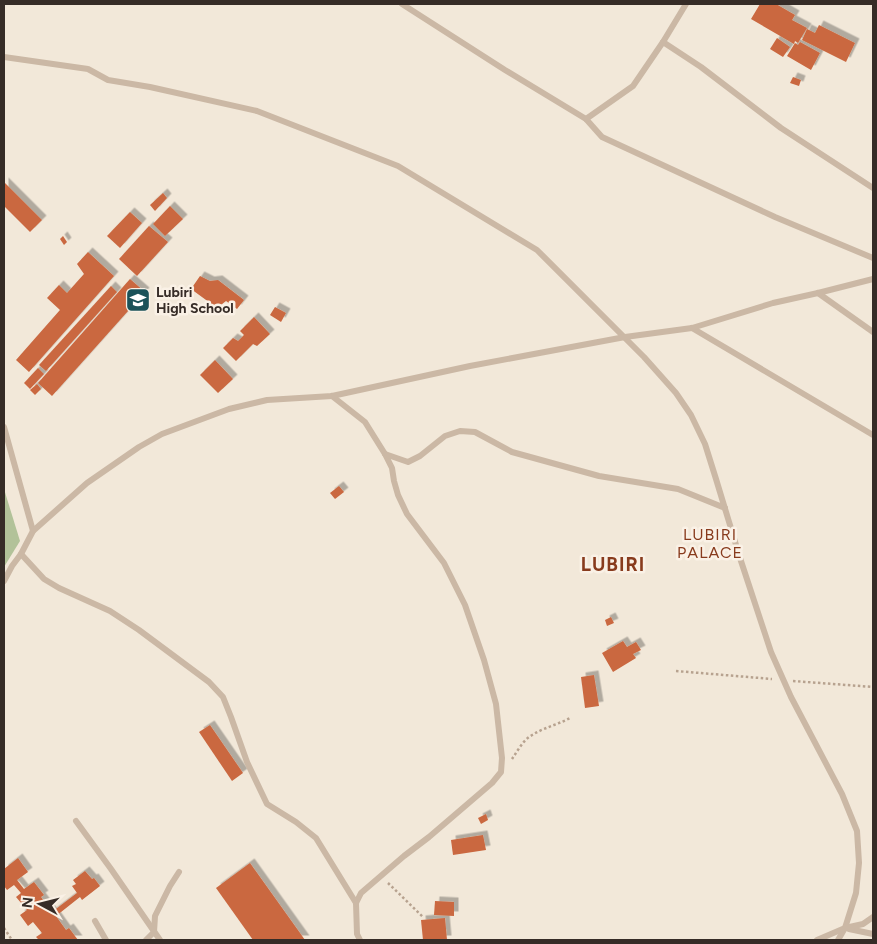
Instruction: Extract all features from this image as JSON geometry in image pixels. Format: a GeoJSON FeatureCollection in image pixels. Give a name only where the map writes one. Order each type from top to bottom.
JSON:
{"type":"FeatureCollection","features":[{"type":"Feature","properties":{"kind":"lane"},"geometry":{"type":"LineString","coordinates":[[402,4],[586,119],[602,137],[775,217],[873,258]]}},
{"type":"Feature","properties":{"kind":"lane"},"geometry":{"type":"LineString","coordinates":[[586,119],[633,86],[686,4]]}},
{"type":"Feature","properties":{"kind":"lane"},"geometry":{"type":"LineString","coordinates":[[663,42],[700,67],[781,128],[873,188]]}},
{"type":"Feature","properties":{"kind":"lane"},"geometry":{"type":"LineString","coordinates":[[4,57],[88,69],[108,80],[150,87],[257,111],[398,166],[537,250],[624,337],[676,393],[691,415],[705,444],[771,652],[791,697],[842,794],[857,831],[859,862],[856,893],[845,928],[838,940]]}},
{"type":"Feature","properties":{"kind":"lane"},"geometry":{"type":"LineString","coordinates":[[4,582],[33,531],[87,483],[139,447],[162,434],[229,409],[267,400],[332,396],[470,366],[624,337],[692,328],[773,303],[873,279]]}},
{"type":"Feature","properties":{"kind":"lane"},"geometry":{"type":"LineString","coordinates":[[818,293],[873,332]]}},
{"type":"Feature","properties":{"kind":"lane"},"geometry":{"type":"LineString","coordinates":[[692,328],[873,435]]}},
{"type":"Feature","properties":{"kind":"lane"},"geometry":{"type":"LineString","coordinates":[[332,396],[365,422],[386,454],[392,468],[398,495],[407,514],[444,563],[465,605],[484,660],[496,704],[502,758],[501,772],[492,783],[381,875],[362,893],[356,903]]}},
{"type":"Feature","properties":{"kind":"lane"},"geometry":{"type":"LineString","coordinates":[[4,427],[33,531]]}},
{"type":"Feature","properties":{"kind":"lane"},"geometry":{"type":"LineString","coordinates":[[386,454],[408,462],[420,456],[445,436],[460,431],[475,432],[512,452],[599,476],[678,490],[725,508]]}},
{"type":"Feature","properties":{"kind":"lane"},"geometry":{"type":"LineString","coordinates":[[21,554],[44,579],[110,611],[139,630],[209,682],[223,697],[247,762],[267,804],[296,822],[316,838],[356,903],[357,934],[360,940]]}},
{"type":"Feature","properties":{"kind":"lane"},"geometry":{"type":"LineString","coordinates":[[76,821],[116,875],[160,940]]}},
{"type":"Feature","properties":{"kind":"lane"},"geometry":{"type":"LineString","coordinates":[[146,940],[154,932],[155,916],[179,872]]}},
{"type":"Feature","properties":{"kind":"lane"},"geometry":{"type":"LineString","coordinates":[[817,940],[845,928],[863,924],[873,917]]}},
{"type":"Feature","properties":{"kind":"lane"},"geometry":{"type":"LineString","coordinates":[[95,921],[106,940]]}},
{"type":"Feature","properties":{"kind":"lane"},"geometry":{"type":"LineString","coordinates":[[845,928],[873,934]]}},
{"type":"Feature","properties":{"kind":"path"},"geometry":{"type":"LineString","coordinates":[[501,772],[528,737],[570,718]]}},
{"type":"Feature","properties":{"kind":"path"},"geometry":{"type":"LineString","coordinates":[[381,875],[423,917]]}},
{"type":"Feature","properties":{"kind":"path"},"geometry":{"type":"LineString","coordinates":[[4,928],[12,940]]}},
{"type":"Feature","properties":{"kind":"green space"},"geometry":{"type":"Polygon","coordinates":[[[4,489],[20,541],[4,567],[4,489]]]}},
{"type":"Feature","properties":{"kind":"building"},"geometry":{"type":"Polygon","coordinates":[[[760,4],[776,4],[795,15],[792,20],[807,28],[798,43],[795,41],[794,44],[751,19],[760,4]]]}},
{"type":"Feature","properties":{"kind":"building"},"geometry":{"type":"Polygon","coordinates":[[[819,25],[855,43],[846,62],[802,40],[807,29],[815,33],[819,25]]]}},
{"type":"Feature","properties":{"kind":"building"},"geometry":{"type":"Polygon","coordinates":[[[777,38],[790,47],[783,57],[770,49],[777,38]]]}},
{"type":"Feature","properties":{"kind":"building"},"geometry":{"type":"Polygon","coordinates":[[[800,42],[820,53],[811,70],[787,56],[795,43],[798,45],[800,42]]]}},
{"type":"Feature","properties":{"kind":"building"},"geometry":{"type":"Polygon","coordinates":[[[793,77],[801,80],[799,86],[790,83],[793,77]]]}},
{"type":"Feature","properties":{"kind":"building"},"geometry":{"type":"Polygon","coordinates":[[[4,182],[42,220],[30,232],[4,206],[4,182]]]}},
{"type":"Feature","properties":{"kind":"building"},"geometry":{"type":"Polygon","coordinates":[[[163,193],[167,198],[155,211],[150,205],[163,193]]]}},
{"type":"Feature","properties":{"kind":"building"},"geometry":{"type":"Polygon","coordinates":[[[170,206],[183,219],[165,236],[153,224],[170,206]]]}},
{"type":"Feature","properties":{"kind":"building"},"geometry":{"type":"Polygon","coordinates":[[[130,212],[142,223],[120,248],[107,236],[130,212]]]}},
{"type":"Feature","properties":{"kind":"building"},"geometry":{"type":"Polygon","coordinates":[[[149,226],[168,242],[137,276],[119,259],[149,226]]]}},
{"type":"Feature","properties":{"kind":"building"},"geometry":{"type":"Polygon","coordinates":[[[63,236],[67,242],[64,245],[60,239],[63,236]]]}},
{"type":"Feature","properties":{"kind":"building"},"geometry":{"type":"Polygon","coordinates":[[[88,252],[114,276],[29,372],[16,360],[60,310],[47,298],[59,285],[67,293],[84,274],[77,264],[88,252]]]}},
{"type":"Feature","properties":{"kind":"building"},"geometry":{"type":"Polygon","coordinates":[[[200,276],[210,281],[218,280],[244,300],[237,309],[226,301],[217,308],[191,289],[200,276]]]}},
{"type":"Feature","properties":{"kind":"building"},"geometry":{"type":"Polygon","coordinates":[[[130,279],[145,292],[52,396],[38,383],[130,279]]]}},
{"type":"Feature","properties":{"kind":"building"},"geometry":{"type":"Polygon","coordinates":[[[111,286],[117,292],[46,371],[39,365],[111,286]]]}},
{"type":"Feature","properties":{"kind":"building"},"geometry":{"type":"Polygon","coordinates":[[[275,307],[286,313],[281,322],[270,315],[275,307]]]}},
{"type":"Feature","properties":{"kind":"building"},"geometry":{"type":"Polygon","coordinates":[[[254,317],[270,334],[257,346],[253,344],[236,361],[223,348],[233,338],[238,341],[244,335],[240,331],[254,317]]]}},
{"type":"Feature","properties":{"kind":"building"},"geometry":{"type":"Polygon","coordinates":[[[215,360],[233,379],[218,393],[200,375],[215,360]]]}},
{"type":"Feature","properties":{"kind":"building"},"geometry":{"type":"Polygon","coordinates":[[[38,368],[44,374],[30,389],[24,383],[38,368]]]}},
{"type":"Feature","properties":{"kind":"building"},"geometry":{"type":"Polygon","coordinates":[[[37,384],[41,389],[35,395],[30,390],[37,384]]]}},
{"type":"Feature","properties":{"kind":"building"},"geometry":{"type":"Polygon","coordinates":[[[339,486],[344,492],[335,499],[330,493],[339,486]]]}},
{"type":"Feature","properties":{"kind":"building"},"geometry":{"type":"Polygon","coordinates":[[[611,617],[614,623],[607,626],[605,620],[611,617]]]}},
{"type":"Feature","properties":{"kind":"building"},"geometry":{"type":"Polygon","coordinates":[[[623,641],[627,647],[636,642],[641,650],[633,654],[636,658],[613,672],[602,653],[623,641]]]}},
{"type":"Feature","properties":{"kind":"building"},"geometry":{"type":"Polygon","coordinates":[[[594,675],[599,706],[585,708],[581,677],[594,675]]]}},
{"type":"Feature","properties":{"kind":"building"},"geometry":{"type":"Polygon","coordinates":[[[210,725],[243,773],[232,781],[199,732],[210,725]]]}},
{"type":"Feature","properties":{"kind":"building"},"geometry":{"type":"Polygon","coordinates":[[[486,814],[488,820],[481,824],[478,818],[486,814]]]}},
{"type":"Feature","properties":{"kind":"building"},"geometry":{"type":"Polygon","coordinates":[[[483,835],[486,850],[453,855],[451,840],[483,835]]]}},
{"type":"Feature","properties":{"kind":"building"},"geometry":{"type":"Polygon","coordinates":[[[18,858],[28,872],[17,880],[24,889],[34,882],[44,895],[41,897],[52,912],[77,893],[72,886],[76,884],[73,880],[85,871],[100,886],[82,900],[80,897],[56,916],[66,930],[69,928],[78,940],[39,940],[36,937],[42,933],[33,922],[28,926],[20,915],[27,910],[16,897],[21,893],[14,885],[7,890],[4,886],[4,869],[18,858]]]}},
{"type":"Feature","properties":{"kind":"building"},"geometry":{"type":"Polygon","coordinates":[[[250,863],[305,940],[253,940],[216,888],[250,863]]]}},
{"type":"Feature","properties":{"kind":"building"},"geometry":{"type":"Polygon","coordinates":[[[435,901],[454,902],[454,916],[434,915],[435,901]]]}},
{"type":"Feature","properties":{"kind":"building"},"geometry":{"type":"Polygon","coordinates":[[[445,918],[447,940],[423,940],[421,920],[445,918]]]}},
{"type":"Feature","properties":{"kind":"place","name":"Lubiri High School"},"geometry":{"type":"Point","coordinates":[138,300]}},
{"type":"Feature","properties":{"kind":"district","name":"LUBIRI PALACE"},"geometry":{"type":"Point","coordinates":[710,543]}},
{"type":"Feature","properties":{"kind":"district","name":"LUBIRI"},"geometry":{"type":"Point","coordinates":[613,564]}}]}
